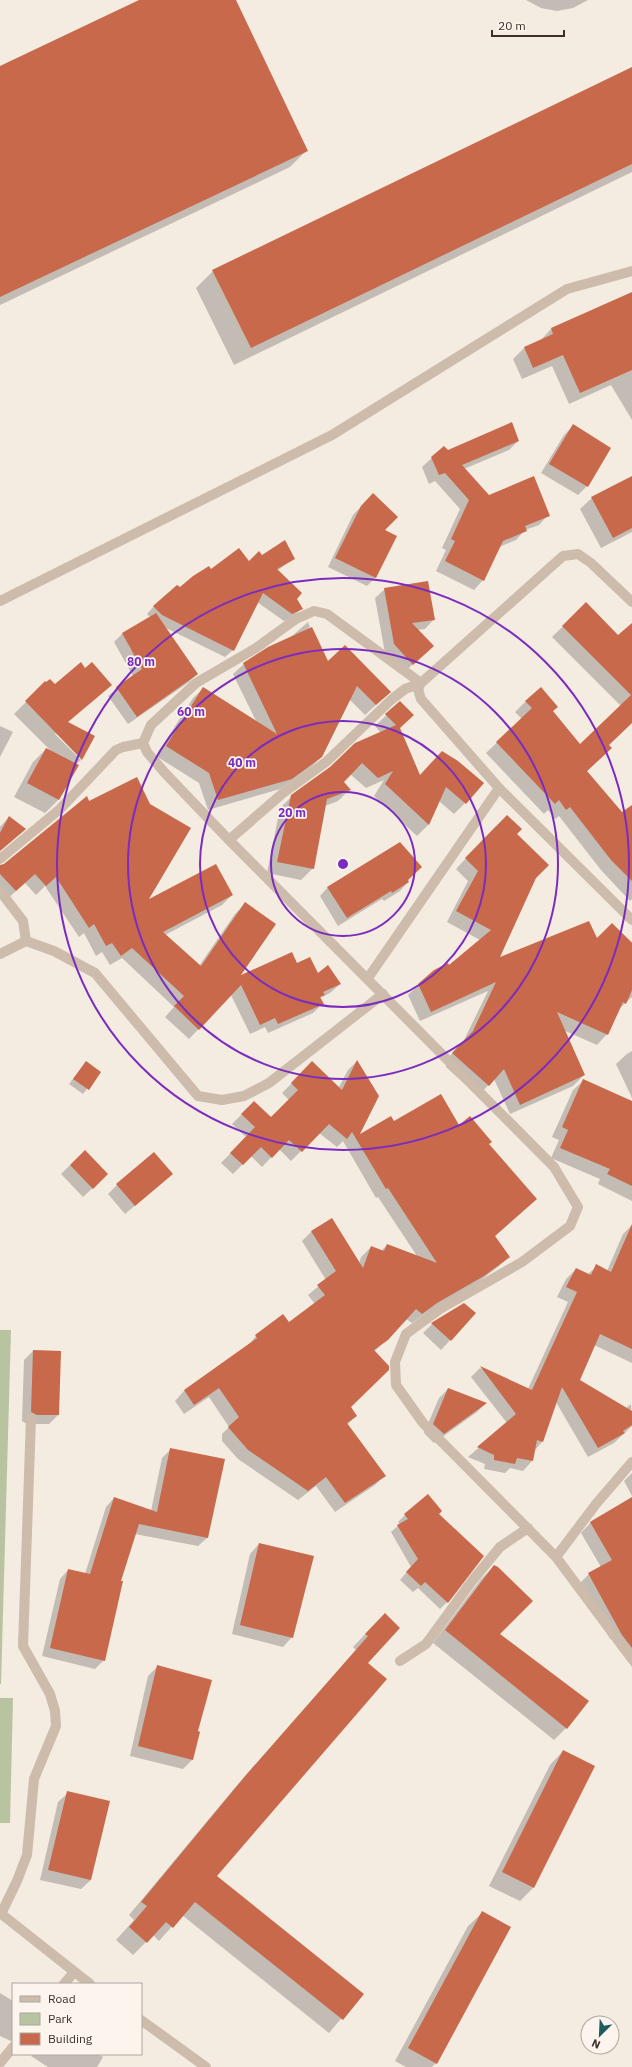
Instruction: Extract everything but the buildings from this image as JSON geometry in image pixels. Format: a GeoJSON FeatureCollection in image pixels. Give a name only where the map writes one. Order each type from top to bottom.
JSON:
{"type":"FeatureCollection","features":[{"type":"Feature","properties":{"kind":"street"},"geometry":{"type":"LineString","coordinates":[[0,601],[332,436],[567,289],[632,271]]}},
{"type":"Feature","properties":{"kind":"street"},"geometry":{"type":"LineString","coordinates":[[632,602],[591,563],[578,554],[563,556],[421,683],[418,689],[421,699],[499,788],[632,920]]}},
{"type":"Feature","properties":{"kind":"street"},"geometry":{"type":"LineString","coordinates":[[421,683],[327,614],[314,611],[296,619],[256,648],[196,683],[151,725],[143,743],[147,752],[165,773],[229,840],[368,978],[554,1167],[578,1207],[570,1226],[540,1249],[522,1262],[440,1309],[406,1334],[395,1362],[396,1385],[424,1423],[556,1557],[632,1659]]}},
{"type":"Feature","properties":{"kind":"street"},"geometry":{"type":"LineString","coordinates":[[229,840],[283,793],[326,762],[396,696],[411,685],[421,683]]}},
{"type":"Feature","properties":{"kind":"street"},"geometry":{"type":"LineString","coordinates":[[0,859],[60,809],[116,750],[143,743]]}},
{"type":"Feature","properties":{"kind":"street"},"geometry":{"type":"LineString","coordinates":[[368,978],[499,788]]}},
{"type":"Feature","properties":{"kind":"street"},"geometry":{"type":"LineString","coordinates":[[0,891],[23,921],[26,941]]}},
{"type":"Feature","properties":{"kind":"street"},"geometry":{"type":"LineString","coordinates":[[0,954],[26,941],[54,951],[95,973],[198,1096],[222,1100],[244,1096],[269,1083],[383,994]]}},
{"type":"Feature","properties":{"kind":"street"},"geometry":{"type":"LineString","coordinates":[[31,1418],[23,1646],[50,1694],[55,1712],[56,1726],[34,1779],[27,1855],[17,1881],[0,1914],[89,1983]]}},
{"type":"Feature","properties":{"kind":"street"},"geometry":{"type":"LineString","coordinates":[[556,1557],[632,1462]]}},
{"type":"Feature","properties":{"kind":"street"},"geometry":{"type":"LineString","coordinates":[[400,1661],[426,1644],[472,1581],[500,1547],[528,1528]]}},
{"type":"Feature","properties":{"kind":"street"},"geometry":{"type":"LineString","coordinates":[[65,1983],[74,1972]]}},
{"type":"Feature","properties":{"kind":"street"},"geometry":{"type":"LineString","coordinates":[[142,2021],[206,2067]]}},
{"type":"Feature","properties":{"kind":"street"},"geometry":{"type":"LineString","coordinates":[[0,2063],[12,2048]]}},
{"type":"Feature","properties":{"kind":"green space"},"geometry":{"type":"Polygon","coordinates":[[[0,1330],[11,1330],[1,1684],[0,1684],[0,1330]]]}},
{"type":"Feature","properties":{"kind":"green space"},"geometry":{"type":"Polygon","coordinates":[[[0,1698],[13,1698],[10,1823],[0,1823],[0,1698]]]}}]}
